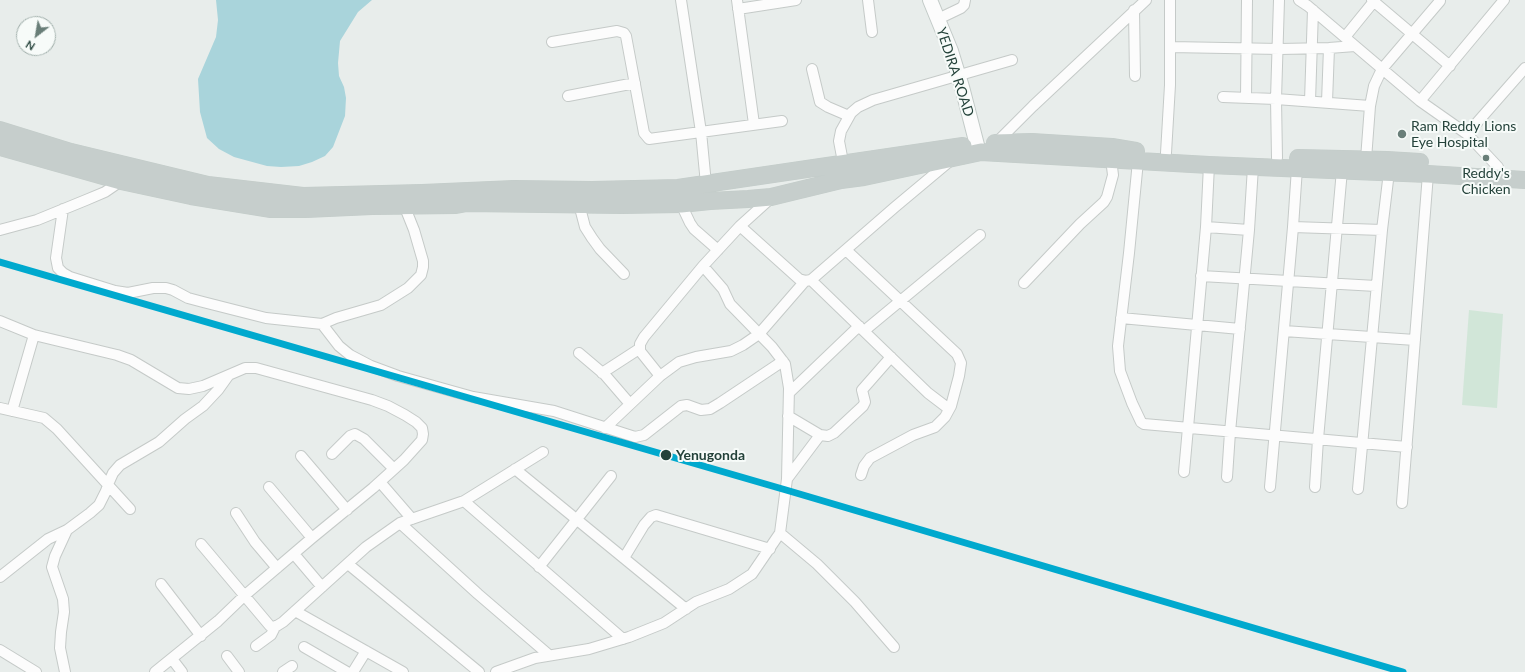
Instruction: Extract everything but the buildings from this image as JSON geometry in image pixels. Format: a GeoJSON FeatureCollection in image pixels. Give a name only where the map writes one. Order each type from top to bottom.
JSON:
{"type":"FeatureCollection","features":[{"type":"Feature","properties":{"kind":"highway"},"geometry":{"type":"LineString","coordinates":[[0,130],[71,152],[208,185],[303,196],[514,189],[592,190],[678,188],[843,162],[977,145],[1032,142],[1112,147],[1166,153],[1277,158],[1327,157],[1525,168]]}},
{"type":"Feature","properties":{"kind":"highway"},"geometry":{"type":"LineString","coordinates":[[0,147],[121,181],[191,196],[271,208],[306,209],[456,205],[468,203],[681,204],[771,197],[841,180],[864,177],[981,152],[1209,165],[1389,172],[1525,180]]}},
{"type":"Feature","properties":{"kind":"main road","name":"YEDIRA ROAD"},"geometry":{"type":"LineString","coordinates":[[930,0],[951,51],[977,145]]}},
{"type":"Feature","properties":{"kind":"street"},"geometry":{"type":"LineString","coordinates":[[681,0],[701,132],[706,184]]}},
{"type":"Feature","properties":{"kind":"street"},"geometry":{"type":"LineString","coordinates":[[754,124],[738,4],[796,0]]}},
{"type":"Feature","properties":{"kind":"street"},"geometry":{"type":"LineString","coordinates":[[868,0],[872,32]]}},
{"type":"Feature","properties":{"kind":"street"},"geometry":{"type":"LineString","coordinates":[[938,19],[961,8],[964,5],[965,0]]}},
{"type":"Feature","properties":{"kind":"street"},"geometry":{"type":"LineString","coordinates":[[996,143],[1038,100],[1146,0]]}},
{"type":"Feature","properties":{"kind":"street"},"geometry":{"type":"LineString","coordinates":[[1166,153],[1170,85],[1170,0]]}},
{"type":"Feature","properties":{"kind":"street"},"geometry":{"type":"LineString","coordinates":[[1246,98],[1247,0]]}},
{"type":"Feature","properties":{"kind":"street"},"geometry":{"type":"LineString","coordinates":[[1277,158],[1276,99],[1280,0]]}},
{"type":"Feature","properties":{"kind":"street"},"geometry":{"type":"LineString","coordinates":[[1299,0],[1311,6],[1355,46],[1420,101],[1467,134],[1498,167]]}},
{"type":"Feature","properties":{"kind":"street"},"geometry":{"type":"LineString","coordinates":[[1345,37],[1374,0],[1450,66]]}},
{"type":"Feature","properties":{"kind":"street"},"geometry":{"type":"LineString","coordinates":[[1366,159],[1370,106],[1374,86],[1382,69],[1440,0]]}},
{"type":"Feature","properties":{"kind":"street"},"geometry":{"type":"LineString","coordinates":[[1420,101],[1504,0]]}},
{"type":"Feature","properties":{"kind":"street"},"geometry":{"type":"LineString","coordinates":[[1310,101],[1311,6]]}},
{"type":"Feature","properties":{"kind":"street"},"geometry":{"type":"LineString","coordinates":[[1134,10],[1135,76]]}},
{"type":"Feature","properties":{"kind":"street"},"geometry":{"type":"LineString","coordinates":[[552,42],[622,31],[626,36],[634,83],[646,137],[654,139],[782,121]]}},
{"type":"Feature","properties":{"kind":"street"},"geometry":{"type":"LineString","coordinates":[[1170,47],[1278,49],[1355,46]]}},
{"type":"Feature","properties":{"kind":"street"},"geometry":{"type":"LineString","coordinates":[[1327,102],[1329,48]]}},
{"type":"Feature","properties":{"kind":"street"},"geometry":{"type":"LineString","coordinates":[[843,162],[839,141],[841,131],[849,116],[858,107],[873,100],[1012,60]]}},
{"type":"Feature","properties":{"kind":"street"},"geometry":{"type":"LineString","coordinates":[[1467,134],[1525,68]]}},
{"type":"Feature","properties":{"kind":"street"},"geometry":{"type":"LineString","coordinates":[[812,69],[820,102],[849,116]]}},
{"type":"Feature","properties":{"kind":"street"},"geometry":{"type":"LineString","coordinates":[[568,96],[634,83]]}},
{"type":"Feature","properties":{"kind":"street"},"geometry":{"type":"LineString","coordinates":[[1223,97],[1327,102],[1370,106]]}},
{"type":"Feature","properties":{"kind":"street"},"geometry":{"type":"LineString","coordinates":[[605,428],[660,376],[679,362],[696,356],[731,351],[759,334],[808,280],[955,158]]}},
{"type":"Feature","properties":{"kind":"street"},"geometry":{"type":"LineString","coordinates":[[1024,283],[1080,224],[1104,202],[1107,197],[1113,175],[1111,159]]}},
{"type":"Feature","properties":{"kind":"street"},"geometry":{"type":"LineString","coordinates":[[1138,161],[1118,346],[1120,371],[1139,419],[1144,424],[1406,447]]}},
{"type":"Feature","properties":{"kind":"street"},"geometry":{"type":"LineString","coordinates":[[1184,472],[1206,226],[1209,165]]}},
{"type":"Feature","properties":{"kind":"street"},"geometry":{"type":"LineString","coordinates":[[1227,477],[1249,230],[1253,167]]}},
{"type":"Feature","properties":{"kind":"street"},"geometry":{"type":"LineString","coordinates":[[1270,487],[1297,168]]}},
{"type":"Feature","properties":{"kind":"street"},"geometry":{"type":"LineString","coordinates":[[1316,488],[1318,439],[1342,170]]}},
{"type":"Feature","properties":{"kind":"street"},"geometry":{"type":"LineString","coordinates":[[1358,489],[1376,286],[1389,172]]}},
{"type":"Feature","properties":{"kind":"street"},"geometry":{"type":"LineString","coordinates":[[1402,503],[1428,174]]}},
{"type":"Feature","properties":{"kind":"street"},"geometry":{"type":"LineString","coordinates":[[0,230],[37,220],[63,210],[105,192],[121,181]]}},
{"type":"Feature","properties":{"kind":"street"},"geometry":{"type":"LineString","coordinates":[[660,376],[640,349],[640,344],[644,337],[703,266],[740,226],[771,197]]}},
{"type":"Feature","properties":{"kind":"street"},"geometry":{"type":"LineString","coordinates":[[579,204],[585,227],[592,238],[600,249],[624,274]]}},
{"type":"Feature","properties":{"kind":"street"},"geometry":{"type":"LineString","coordinates":[[681,204],[694,229],[718,250]]}},
{"type":"Feature","properties":{"kind":"street"},"geometry":{"type":"LineString","coordinates":[[63,210],[56,258],[58,268],[62,273],[70,277],[115,291],[128,293],[153,288],[166,288],[188,298],[266,318],[322,324],[381,304],[408,288],[421,275],[423,261],[414,230],[404,206]]}},
{"type":"Feature","properties":{"kind":"street"},"geometry":{"type":"LineString","coordinates":[[740,226],[799,279],[808,280],[928,393],[949,409]]}},
{"type":"Feature","properties":{"kind":"street"},"geometry":{"type":"LineString","coordinates":[[1206,226],[1249,230]]}},
{"type":"Feature","properties":{"kind":"street"},"geometry":{"type":"LineString","coordinates":[[1293,227],[1382,230]]}},
{"type":"Feature","properties":{"kind":"street"},"geometry":{"type":"LineString","coordinates":[[789,393],[861,329],[902,302],[980,235]]}},
{"type":"Feature","properties":{"kind":"street"},"geometry":{"type":"LineString","coordinates":[[846,250],[957,354],[961,363],[957,383],[945,417],[935,427],[913,435],[870,458],[860,475]]}},
{"type":"Feature","properties":{"kind":"street"},"geometry":{"type":"LineString","coordinates":[[496,672],[535,658],[588,649],[623,639],[664,623],[696,602],[729,589],[752,574],[780,533],[787,479],[789,393],[785,364],[772,347],[730,304],[723,289],[703,266]]}},
{"type":"Feature","properties":{"kind":"street"},"geometry":{"type":"LineString","coordinates":[[1201,276],[1376,286]]}},
{"type":"Feature","properties":{"kind":"street"},"geometry":{"type":"LineString","coordinates":[[1121,318],[1240,329]]}},
{"type":"Feature","properties":{"kind":"street"},"geometry":{"type":"LineString","coordinates":[[0,321],[34,335],[132,360],[178,388],[189,389],[203,386],[245,368],[256,368],[372,400],[388,406],[416,422],[422,428],[422,440],[380,482],[244,596],[201,636],[155,672]]}},
{"type":"Feature","properties":{"kind":"street"},"geometry":{"type":"LineString","coordinates":[[322,324],[339,346],[350,356],[398,376],[473,396],[554,411],[635,437],[641,437],[680,406],[687,405],[701,410],[710,409],[783,361]]}},
{"type":"Feature","properties":{"kind":"street"},"geometry":{"type":"LineString","coordinates":[[1284,331],[1415,340]]}},
{"type":"Feature","properties":{"kind":"street"},"geometry":{"type":"LineString","coordinates":[[12,411],[34,335]]}},
{"type":"Feature","properties":{"kind":"street"},"geometry":{"type":"LineString","coordinates":[[602,373],[640,349]]}},
{"type":"Feature","properties":{"kind":"street"},"geometry":{"type":"LineString","coordinates":[[579,353],[602,373],[630,404]]}},
{"type":"Feature","properties":{"kind":"street"},"geometry":{"type":"LineString","coordinates":[[788,416],[820,435],[828,436],[834,433],[863,406],[864,402],[862,390],[891,357]]}},
{"type":"Feature","properties":{"kind":"street"},"geometry":{"type":"LineString","coordinates":[[0,577],[48,539],[67,530],[99,505],[113,473],[120,465],[159,442],[185,419],[204,406],[229,374]]}},
{"type":"Feature","properties":{"kind":"street"},"geometry":{"type":"LineString","coordinates":[[0,408],[44,418],[57,429],[130,509]]}},
{"type":"Feature","properties":{"kind":"street"},"geometry":{"type":"LineString","coordinates":[[332,454],[350,436],[355,434],[364,439],[394,469]]}},
{"type":"Feature","properties":{"kind":"street"},"geometry":{"type":"LineString","coordinates":[[787,479],[820,435]]}},
{"type":"Feature","properties":{"kind":"street"},"geometry":{"type":"LineString","coordinates":[[256,646],[271,635],[275,627],[366,547],[400,523],[464,501],[543,452]]}},
{"type":"Feature","properties":{"kind":"street"},"geometry":{"type":"LineString","coordinates":[[301,456],[347,510]]}},
{"type":"Feature","properties":{"kind":"street"},"geometry":{"type":"LineString","coordinates":[[515,469],[577,518],[686,609]]}},
{"type":"Feature","properties":{"kind":"street"},"geometry":{"type":"LineString","coordinates":[[539,567],[611,476]]}},
{"type":"Feature","properties":{"kind":"street"},"geometry":{"type":"LineString","coordinates":[[380,482],[412,519]]}},
{"type":"Feature","properties":{"kind":"street"},"geometry":{"type":"LineString","coordinates":[[269,487],[312,538]]}},
{"type":"Feature","properties":{"kind":"street"},"geometry":{"type":"LineString","coordinates":[[464,501],[623,639]]}},
{"type":"Feature","properties":{"kind":"street"},"geometry":{"type":"LineString","coordinates":[[236,514],[277,568]]}},
{"type":"Feature","properties":{"kind":"street"},"geometry":{"type":"LineString","coordinates":[[624,558],[644,525],[651,517],[656,515],[770,549]]}},
{"type":"Feature","properties":{"kind":"street"},"geometry":{"type":"LineString","coordinates":[[400,523],[472,589],[549,655]]}},
{"type":"Feature","properties":{"kind":"street"},"geometry":{"type":"LineString","coordinates":[[65,672],[60,648],[64,612],[63,599],[52,568],[55,556],[67,530]]}},
{"type":"Feature","properties":{"kind":"street"},"geometry":{"type":"LineString","coordinates":[[780,533],[817,564],[855,602],[894,648]]}},
{"type":"Feature","properties":{"kind":"street"},"geometry":{"type":"LineString","coordinates":[[201,544],[270,626],[275,627]]}},
{"type":"Feature","properties":{"kind":"street"},"geometry":{"type":"LineString","coordinates":[[294,554],[322,587]]}},
{"type":"Feature","properties":{"kind":"street"},"geometry":{"type":"LineString","coordinates":[[348,564],[479,672]]}},
{"type":"Feature","properties":{"kind":"street"},"geometry":{"type":"LineString","coordinates":[[161,584],[201,636]]}},
{"type":"Feature","properties":{"kind":"street"},"geometry":{"type":"LineString","coordinates":[[295,611],[403,672]]}},
{"type":"Feature","properties":{"kind":"street"},"geometry":{"type":"LineString","coordinates":[[304,647],[347,672]]}},
{"type":"Feature","properties":{"kind":"street"},"geometry":{"type":"LineString","coordinates":[[0,650],[36,672]]}},
{"type":"Feature","properties":{"kind":"street"},"geometry":{"type":"LineString","coordinates":[[353,672],[366,651]]}},
{"type":"Feature","properties":{"kind":"street"},"geometry":{"type":"LineString","coordinates":[[227,656],[239,672]]}},
{"type":"Feature","properties":{"kind":"street"},"geometry":{"type":"LineString","coordinates":[[172,659],[182,672]]}},
{"type":"Feature","properties":{"kind":"street"},"geometry":{"type":"LineString","coordinates":[[283,672],[292,666]]}},
{"type":"Feature","properties":{"kind":"green space"},"geometry":{"type":"Polygon","coordinates":[[[1469,310],[1503,314],[1497,408],[1462,405],[1469,310]]]}},
{"type":"Feature","properties":{"kind":"water"},"geometry":{"type":"Polygon","coordinates":[[[216,0],[372,0],[358,12],[340,41],[338,63],[339,76],[344,87],[346,98],[345,116],[333,147],[325,156],[299,166],[267,166],[234,157],[219,149],[207,138],[200,112],[198,79],[216,37],[218,20],[216,0]]]}},
{"type":"Feature","properties":{"kind":"railway"},"geometry":{"type":"LineString","coordinates":[[0,262],[786,490],[1403,672]]}},
{"type":"Feature","properties":{"kind":"transit line"},"geometry":{"type":"LineString","coordinates":[[0,262],[786,490],[1403,672]]}},
{"type":"Feature","properties":{"kind":"place","name":"Ram Reddy Lions Eye Hospital"},"geometry":{"type":"Point","coordinates":[1402,134]}},
{"type":"Feature","properties":{"kind":"place","name":"Reddy's Chicken"},"geometry":{"type":"Point","coordinates":[1486,158]}},
{"type":"Feature","properties":{"kind":"place","name":"Yenugonda"},"geometry":{"type":"Point","coordinates":[666,455]}}]}
